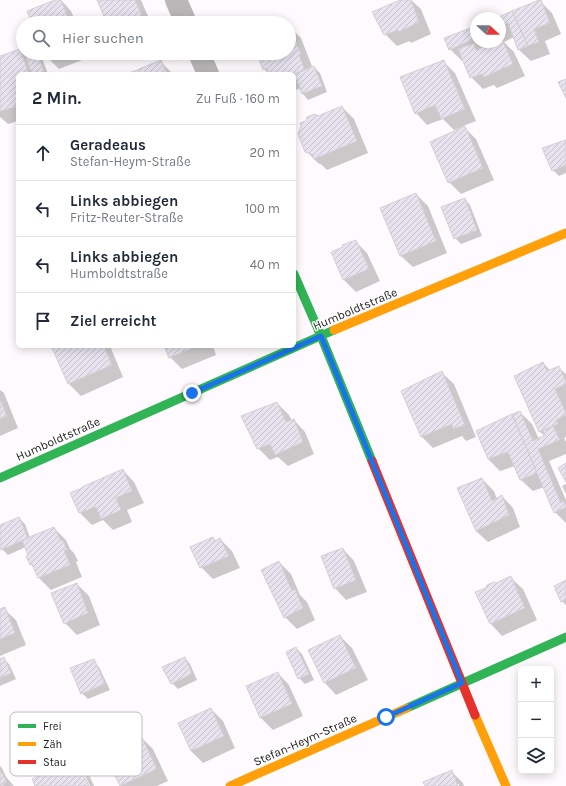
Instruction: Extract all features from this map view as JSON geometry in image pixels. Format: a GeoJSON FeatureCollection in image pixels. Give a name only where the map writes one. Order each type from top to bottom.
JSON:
{"type":"FeatureCollection","features":[{"type":"Feature","properties":{"kind":"street"},"geometry":{"type":"LineString","coordinates":[[176,0],[183,16]]}},
{"type":"Feature","properties":{"kind":"street"},"geometry":{"type":"LineString","coordinates":[[202,60],[207,72]]}},
{"type":"Feature","properties":{"kind":"street","name":"Humboldtstraße"},"geometry":{"type":"LineString","coordinates":[[296,347],[566,233]]}},
{"type":"Feature","properties":{"kind":"street"},"geometry":{"type":"LineString","coordinates":[[296,279],[321,336],[462,683],[506,786]]}},
{"type":"Feature","properties":{"kind":"street","name":"Humboldtstraße"},"geometry":{"type":"LineString","coordinates":[[0,478],[294,348]]}},
{"type":"Feature","properties":{"kind":"street","name":"Stefan-Heym-Straße"},"geometry":{"type":"LineString","coordinates":[[230,786],[566,637]]}},
{"type":"Feature","properties":{"kind":"building"},"geometry":{"type":"Polygon","coordinates":[[[55,0],[61,0],[67,16],[29,16],[27,11],[55,0]]]}},
{"type":"Feature","properties":{"kind":"building"},"geometry":{"type":"Polygon","coordinates":[[[97,0],[135,0],[142,16],[104,16],[97,0]]]}},
{"type":"Feature","properties":{"kind":"building"},"geometry":{"type":"Polygon","coordinates":[[[400,0],[411,0],[419,22],[399,32],[398,30],[384,35],[372,12],[400,0]]]}},
{"type":"Feature","properties":{"kind":"building"},"geometry":{"type":"Polygon","coordinates":[[[541,0],[550,23],[534,29],[539,42],[528,46],[512,11],[541,0]]]}},
{"type":"Feature","properties":{"kind":"building"},"geometry":{"type":"Polygon","coordinates":[[[512,11],[528,46],[518,50],[508,23],[506,24],[506,14],[512,11]]]}},
{"type":"Feature","properties":{"kind":"building"},"geometry":{"type":"Polygon","coordinates":[[[470,28],[470,41],[449,50],[444,38],[470,28]]]}},
{"type":"Feature","properties":{"kind":"building"},"geometry":{"type":"Polygon","coordinates":[[[296,42],[305,70],[296,73],[296,72],[268,72],[267,68],[263,70],[259,60],[296,60],[296,42]]]}},
{"type":"Feature","properties":{"kind":"building"},"geometry":{"type":"Polygon","coordinates":[[[470,44],[470,48],[475,48],[476,50],[481,48],[506,48],[513,64],[484,77],[482,74],[470,78],[458,49],[470,44]]]}},
{"type":"Feature","properties":{"kind":"building"},"geometry":{"type":"Polygon","coordinates":[[[16,50],[16,60],[24,60],[28,72],[16,72],[16,107],[0,111],[0,56],[16,50]]]}},
{"type":"Feature","properties":{"kind":"building"},"geometry":{"type":"Polygon","coordinates":[[[27,60],[40,60],[44,72],[31,72],[27,60]]]}},
{"type":"Feature","properties":{"kind":"building"},"geometry":{"type":"Polygon","coordinates":[[[161,60],[166,72],[132,72],[161,60]]]}},
{"type":"Feature","properties":{"kind":"building"},"geometry":{"type":"Polygon","coordinates":[[[444,60],[465,109],[441,119],[435,105],[415,114],[400,77],[444,60]]]}},
{"type":"Feature","properties":{"kind":"building"},"geometry":{"type":"Polygon","coordinates":[[[314,66],[322,86],[302,94],[296,79],[296,73],[314,66]]]}},
{"type":"Feature","properties":{"kind":"building"},"geometry":{"type":"Polygon","coordinates":[[[566,79],[566,98],[558,82],[566,79]]]}},
{"type":"Feature","properties":{"kind":"building"},"geometry":{"type":"Polygon","coordinates":[[[342,106],[357,141],[314,159],[313,155],[305,152],[298,134],[301,126],[300,123],[306,121],[307,117],[315,114],[318,116],[342,106]]]}},
{"type":"Feature","properties":{"kind":"building"},"geometry":{"type":"Polygon","coordinates":[[[465,126],[483,168],[448,183],[430,142],[465,126]]]}},
{"type":"Feature","properties":{"kind":"building"},"geometry":{"type":"Polygon","coordinates":[[[566,140],[566,165],[552,171],[542,148],[566,140]]]}},
{"type":"Feature","properties":{"kind":"building"},"geometry":{"type":"Polygon","coordinates":[[[416,193],[436,241],[400,256],[380,208],[416,193]]]}},
{"type":"Feature","properties":{"kind":"building"},"geometry":{"type":"Polygon","coordinates":[[[465,198],[477,230],[454,239],[441,207],[465,198]]]}},
{"type":"Feature","properties":{"kind":"building"},"geometry":{"type":"Polygon","coordinates":[[[356,240],[369,269],[343,280],[331,252],[343,247],[342,245],[356,240]]]}},
{"type":"Feature","properties":{"kind":"building"},"geometry":{"type":"Polygon","coordinates":[[[52,348],[105,348],[112,365],[68,384],[52,348]]]}},
{"type":"Feature","properties":{"kind":"building"},"geometry":{"type":"Polygon","coordinates":[[[165,348],[192,348],[169,358],[165,348]]]}},
{"type":"Feature","properties":{"kind":"building"},"geometry":{"type":"Polygon","coordinates":[[[543,362],[547,371],[559,366],[566,382],[566,384],[555,389],[566,415],[556,420],[558,424],[539,432],[514,376],[543,362]]]}},
{"type":"Feature","properties":{"kind":"building"},"geometry":{"type":"Polygon","coordinates":[[[442,371],[465,425],[453,429],[452,424],[421,437],[401,391],[442,371]]]}},
{"type":"Feature","properties":{"kind":"building"},"geometry":{"type":"Polygon","coordinates":[[[0,399],[7,416],[0,419],[0,399]]]}},
{"type":"Feature","properties":{"kind":"building"},"geometry":{"type":"Polygon","coordinates":[[[277,402],[286,422],[294,419],[303,442],[275,455],[270,444],[257,449],[241,416],[277,402]]]}},
{"type":"Feature","properties":{"kind":"building"},"geometry":{"type":"Polygon","coordinates":[[[520,411],[533,441],[545,435],[543,431],[553,426],[560,440],[538,449],[561,503],[564,501],[566,505],[566,507],[554,513],[512,414],[520,411]]]}},
{"type":"Feature","properties":{"kind":"building"},"geometry":{"type":"Polygon","coordinates":[[[512,414],[537,473],[520,480],[508,452],[488,459],[476,431],[512,414]]]}},
{"type":"Feature","properties":{"kind":"building"},"geometry":{"type":"Polygon","coordinates":[[[566,463],[566,482],[558,468],[566,463]]]}},
{"type":"Feature","properties":{"kind":"building"},"geometry":{"type":"Polygon","coordinates":[[[123,469],[132,491],[116,498],[121,510],[101,519],[96,507],[79,513],[70,493],[123,469]]]}},
{"type":"Feature","properties":{"kind":"building"},"geometry":{"type":"Polygon","coordinates":[[[482,478],[492,501],[502,495],[509,515],[476,531],[457,488],[482,478]]]}},
{"type":"Feature","properties":{"kind":"building"},"geometry":{"type":"Polygon","coordinates":[[[19,517],[28,538],[1,550],[0,525],[19,517]]]}},
{"type":"Feature","properties":{"kind":"building"},"geometry":{"type":"Polygon","coordinates":[[[54,527],[61,541],[63,540],[67,550],[64,550],[70,565],[38,578],[32,564],[30,565],[26,556],[28,555],[22,540],[54,527]]]}},
{"type":"Feature","properties":{"kind":"building"},"geometry":{"type":"Polygon","coordinates":[[[213,537],[215,541],[220,538],[229,556],[200,568],[190,547],[213,537]]]}},
{"type":"Feature","properties":{"kind":"building"},"geometry":{"type":"Polygon","coordinates":[[[343,548],[356,580],[334,589],[321,556],[343,548]]]}},
{"type":"Feature","properties":{"kind":"building"},"geometry":{"type":"Polygon","coordinates":[[[279,561],[292,591],[295,589],[303,608],[284,618],[261,570],[279,561]]]}},
{"type":"Feature","properties":{"kind":"building"},"geometry":{"type":"Polygon","coordinates":[[[511,576],[525,608],[490,624],[475,592],[486,588],[487,585],[494,582],[496,583],[511,576]]]}},
{"type":"Feature","properties":{"kind":"building"},"geometry":{"type":"Polygon","coordinates":[[[566,580],[566,600],[561,602],[554,586],[566,580]]]}},
{"type":"Feature","properties":{"kind":"building"},"geometry":{"type":"Polygon","coordinates":[[[77,583],[88,613],[64,624],[51,593],[77,583]]]}},
{"type":"Feature","properties":{"kind":"building"},"geometry":{"type":"Polygon","coordinates":[[[5,607],[15,633],[0,639],[0,609],[5,607]]]}},
{"type":"Feature","properties":{"kind":"building"},"geometry":{"type":"Polygon","coordinates":[[[340,635],[356,668],[324,683],[308,650],[340,635]]]}},
{"type":"Feature","properties":{"kind":"building"},"geometry":{"type":"Polygon","coordinates":[[[296,647],[309,674],[298,679],[286,652],[296,647]]]}},
{"type":"Feature","properties":{"kind":"building"},"geometry":{"type":"Polygon","coordinates":[[[4,657],[11,673],[0,678],[0,659],[4,657]]]}},
{"type":"Feature","properties":{"kind":"building"},"geometry":{"type":"Polygon","coordinates":[[[185,657],[192,674],[171,684],[162,667],[185,657]]]}},
{"type":"Feature","properties":{"kind":"building"},"geometry":{"type":"Polygon","coordinates":[[[94,659],[105,684],[81,694],[70,668],[94,659]]]}},
{"type":"Feature","properties":{"kind":"building"},"geometry":{"type":"Polygon","coordinates":[[[278,672],[292,704],[260,718],[246,686],[278,672]]]}},
{"type":"Feature","properties":{"kind":"building"},"geometry":{"type":"Polygon","coordinates":[[[211,708],[224,736],[191,751],[178,723],[211,708]]]}},
{"type":"Feature","properties":{"kind":"building"},"geometry":{"type":"Polygon","coordinates":[[[142,738],[157,769],[142,776],[142,738]]]}},
{"type":"Feature","properties":{"kind":"building"},"geometry":{"type":"Polygon","coordinates":[[[452,770],[458,786],[425,786],[423,782],[452,770]]]}},
{"type":"Feature","properties":{"kind":"building"},"geometry":{"type":"Polygon","coordinates":[[[0,771],[7,782],[3,784],[4,786],[0,786],[0,771]]]}},
{"type":"Feature","properties":{"kind":"building"},"geometry":{"type":"Polygon","coordinates":[[[39,776],[84,776],[89,786],[35,786],[32,779],[39,776]]]}},
{"type":"Feature","properties":{"kind":"building"},"geometry":{"type":"Polygon","coordinates":[[[115,776],[142,776],[120,786],[115,776]]]}},
{"type":"Feature","properties":{"kind":"traffic: fast"},"geometry":{"type":"LineString","coordinates":[[296,279],[372,461]]}},
{"type":"Feature","properties":{"kind":"traffic: fast"},"geometry":{"type":"LineString","coordinates":[[296,347],[334,330]]}},
{"type":"Feature","properties":{"kind":"traffic: fast"},"geometry":{"type":"LineString","coordinates":[[0,478],[293,348]]}},
{"type":"Feature","properties":{"kind":"traffic: fast"},"geometry":{"type":"LineString","coordinates":[[407,708],[566,637]]}},
{"type":"Feature","properties":{"kind":"traffic: slow"},"geometry":{"type":"LineString","coordinates":[[334,330],[566,233]]}},
{"type":"Feature","properties":{"kind":"traffic: slow"},"geometry":{"type":"LineString","coordinates":[[230,786],[407,708]]}},
{"type":"Feature","properties":{"kind":"traffic: slow"},"geometry":{"type":"LineString","coordinates":[[475,715],[506,786]]}},
{"type":"Feature","properties":{"kind":"traffic: jam"},"geometry":{"type":"LineString","coordinates":[[372,461],[475,715]]}},
{"type":"Feature","properties":{"kind":"route"},"geometry":{"type":"LineString","coordinates":[[192,393],[321,336],[462,683],[386,717]]}}]}
